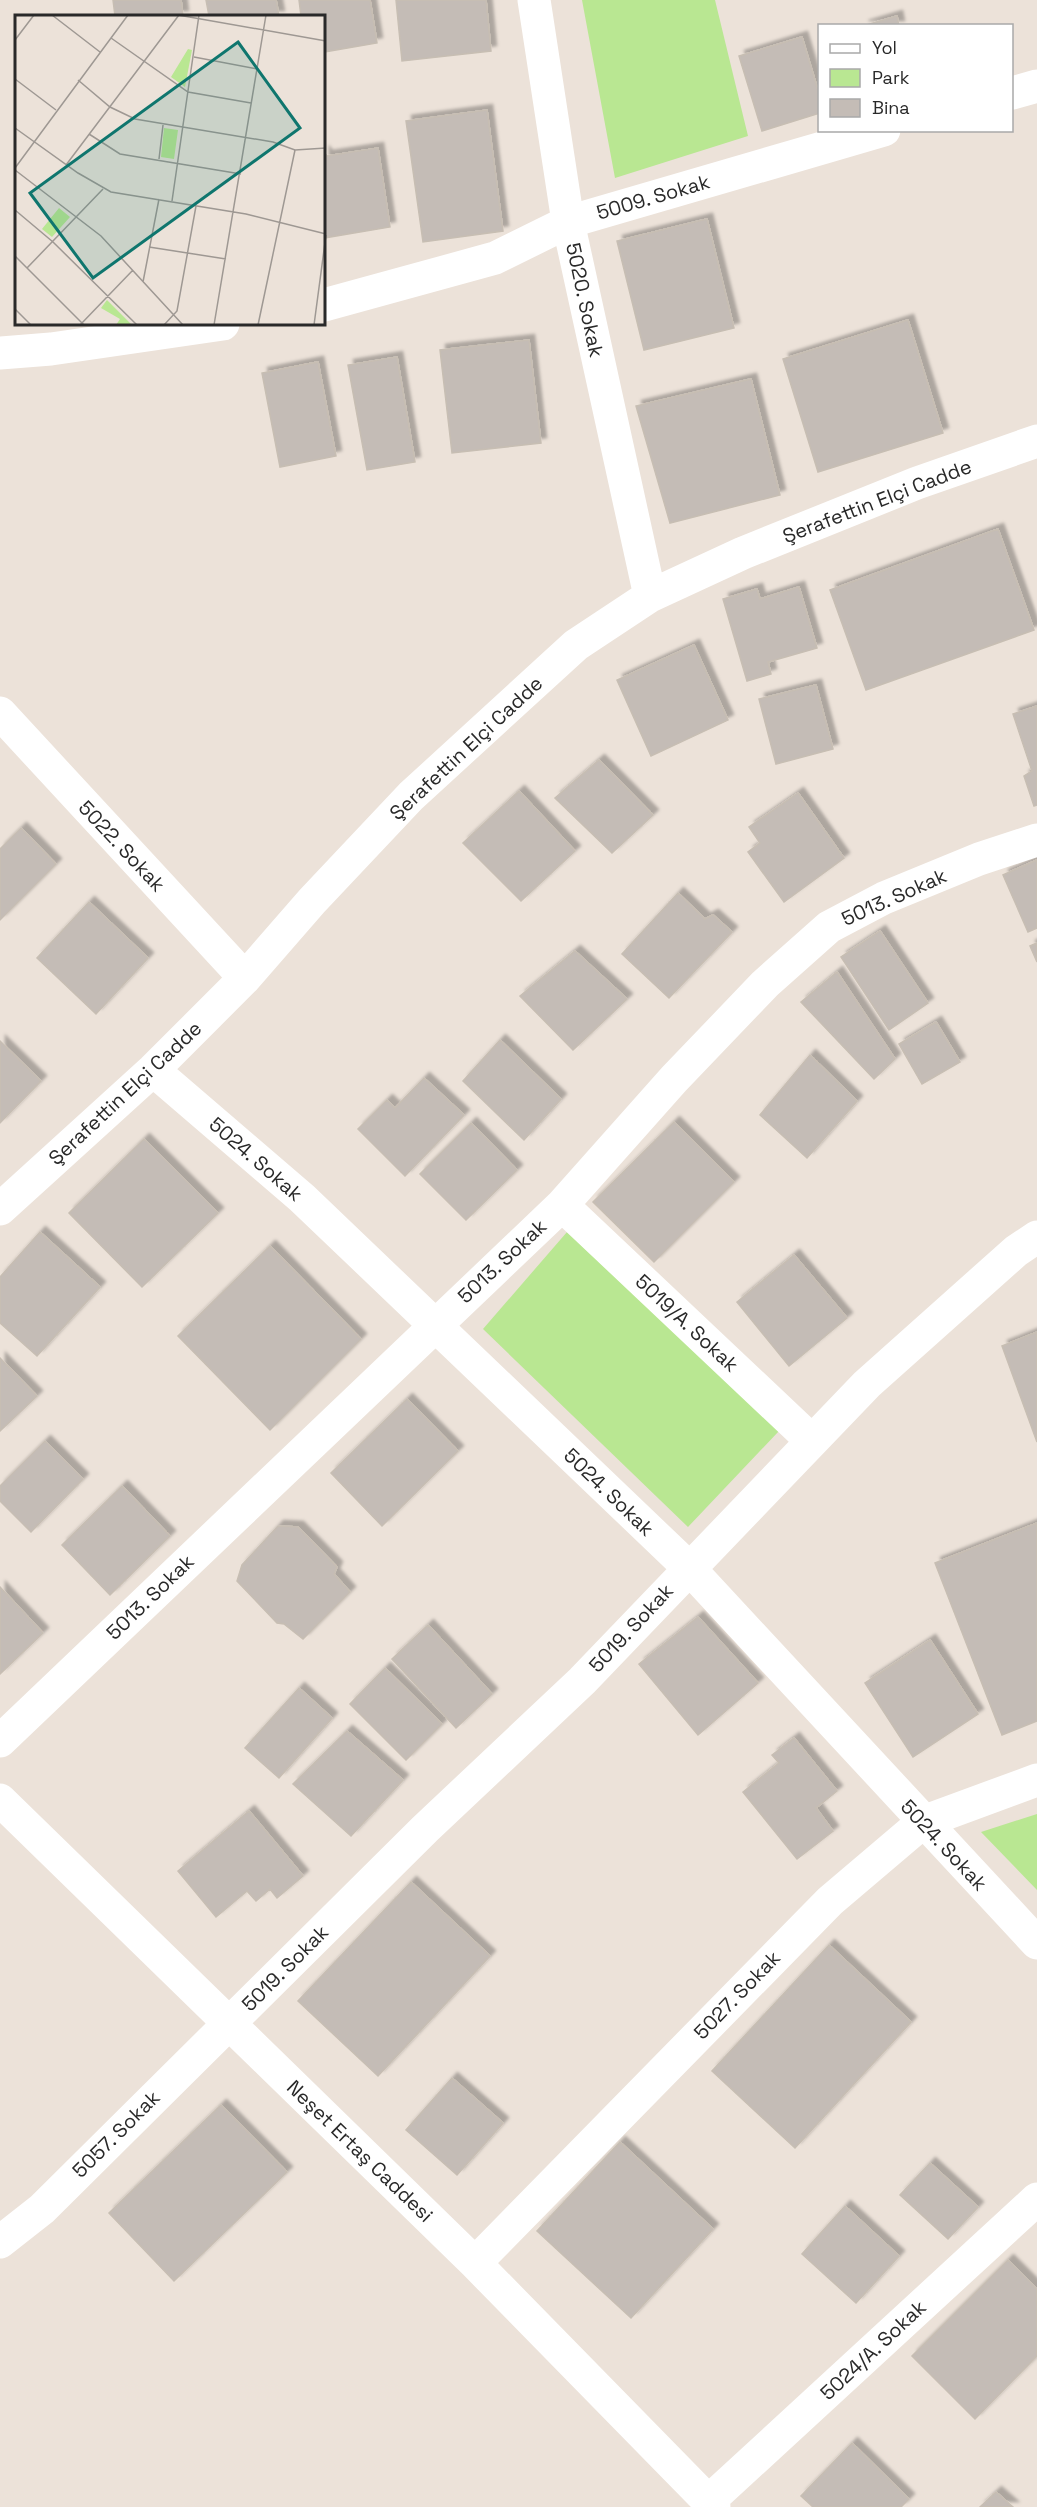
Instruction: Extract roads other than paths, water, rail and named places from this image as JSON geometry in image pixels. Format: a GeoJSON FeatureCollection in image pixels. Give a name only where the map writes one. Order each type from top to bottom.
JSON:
{"type":"FeatureCollection","features":[{"type":"Feature","properties":{"kind":"street","name":"5020. Sokak"},"geometry":{"type":"LineString","coordinates":[[534,0],[568,222],[650,596]]}},
{"type":"Feature","properties":{"kind":"street"},"geometry":{"type":"LineString","coordinates":[[1013,92],[1037,86]]}},
{"type":"Feature","properties":{"kind":"street","name":"5009. Sokak"},"geometry":{"type":"LineString","coordinates":[[326,304],[495,258],[568,222],[877,132]]}},
{"type":"Feature","properties":{"kind":"street"},"geometry":{"type":"LineString","coordinates":[[0,353],[51,349],[209,326]]}},
{"type":"Feature","properties":{"kind":"street","name":"Şerafettin Elçi Cadde"},"geometry":{"type":"LineString","coordinates":[[0,1209],[153,1070],[245,978],[312,901],[420,788],[576,645],[650,596],[776,540],[917,483],[1037,441]]}},
{"type":"Feature","properties":{"kind":"street","name":"5022. Sokak"},"geometry":{"type":"LineString","coordinates":[[0,713],[245,978]]}},
{"type":"Feature","properties":{"kind":"street","name":"5013. Sokak"},"geometry":{"type":"LineString","coordinates":[[0,1741],[562,1205],[674,1079],[757,992],[829,927],[884,898],[979,860],[1037,840]]}},
{"type":"Feature","properties":{"kind":"street","name":"5024. Sokak"},"geometry":{"type":"LineString","coordinates":[[153,1070],[303,1198],[688,1568],[1037,1943]]}},
{"type":"Feature","properties":{"kind":"street","name":"5019/A. Sokak"},"geometry":{"type":"LineString","coordinates":[[562,1205],[812,1441]]}},
{"type":"Feature","properties":{"kind":"street","name":"5019. Sokak"},"geometry":{"type":"LineString","coordinates":[[230,2023],[425,1829],[582,1681],[867,1384],[1016,1251],[1037,1237]]}},
{"type":"Feature","properties":{"kind":"street","name":"5027. Sokak"},"geometry":{"type":"LineString","coordinates":[[475,2263],[830,1901],[923,1822],[1037,1780]]}},
{"type":"Feature","properties":{"kind":"street","name":"Neşet Ertaş Caddesi"},"geometry":{"type":"LineString","coordinates":[[0,1800],[475,2263],[712,2504]]}},
{"type":"Feature","properties":{"kind":"street","name":"5057. Sokak"},"geometry":{"type":"LineString","coordinates":[[0,2242],[42,2209],[230,2023]]}},
{"type":"Feature","properties":{"kind":"street","name":"5024/A. Sokak"},"geometry":{"type":"LineString","coordinates":[[712,2504],[1037,2199]]}}]}
